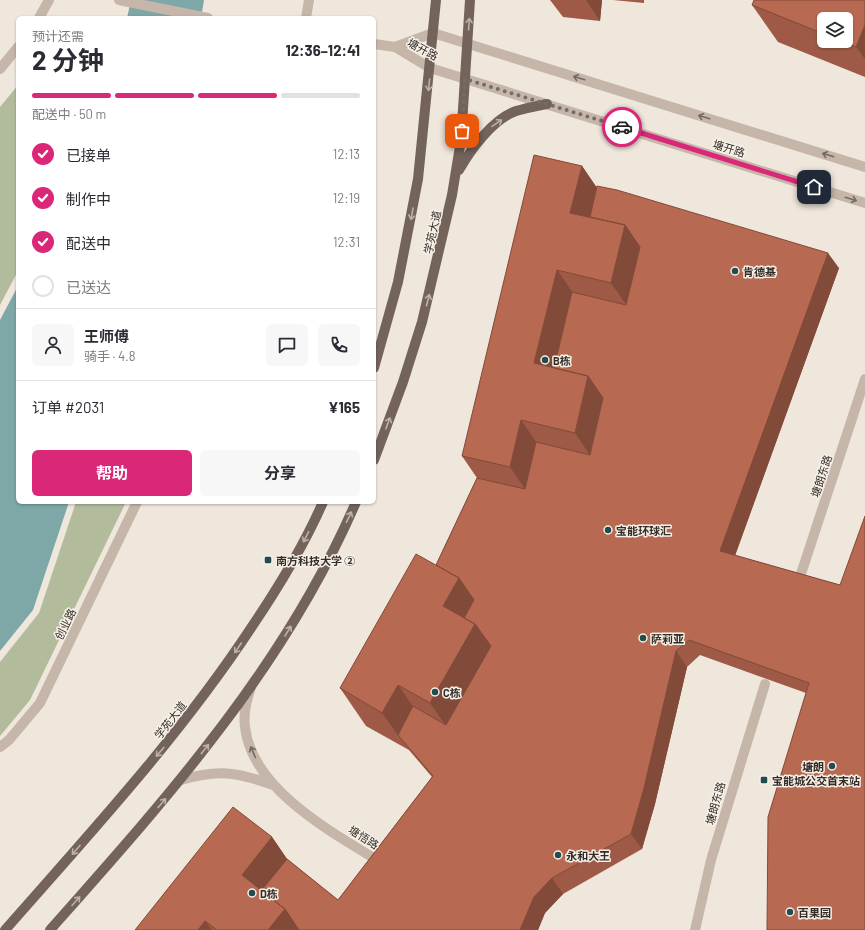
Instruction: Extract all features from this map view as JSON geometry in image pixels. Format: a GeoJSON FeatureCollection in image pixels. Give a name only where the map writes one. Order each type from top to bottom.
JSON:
{"type":"FeatureCollection","features":[{"type":"Feature","properties":{"kind":"main road","name":"学苑大道"},"geometry":{"type":"LineString","coordinates":[[376,361],[396,290],[410,228],[421,157],[436,0]]}},
{"type":"Feature","properties":{"kind":"main road","name":"学苑大道"},"geometry":{"type":"LineString","coordinates":[[376,455],[403,382],[422,322],[439,257],[461,140],[470,0]]}},
{"type":"Feature","properties":{"kind":"main road"},"geometry":{"type":"LineString","coordinates":[[455,175],[470,152],[490,128],[515,111],[546,104]]}},
{"type":"Feature","properties":{"kind":"main road","name":"学苑大道"},"geometry":{"type":"LineString","coordinates":[[5,930],[124,796],[203,697],[268,603],[297,554],[322,504]]}},
{"type":"Feature","properties":{"kind":"main road"},"geometry":{"type":"LineString","coordinates":[[50,930],[181,780],[251,687],[285,636],[318,579],[355,504]]}},
{"type":"Feature","properties":{"kind":"street"},"geometry":{"type":"LineString","coordinates":[[40,16],[49,0]]}},
{"type":"Feature","properties":{"kind":"street"},"geometry":{"type":"LineString","coordinates":[[119,0],[198,16]]}},
{"type":"Feature","properties":{"kind":"street"},"geometry":{"type":"LineString","coordinates":[[306,16],[309,0]]}},
{"type":"Feature","properties":{"kind":"street","name":"塘开路"},"geometry":{"type":"LineString","coordinates":[[395,48],[433,33],[865,167]]}},
{"type":"Feature","properties":{"kind":"street"},"geometry":{"type":"LineString","coordinates":[[376,44],[395,48]]}},
{"type":"Feature","properties":{"kind":"street","name":"塘开路"},"geometry":{"type":"LineString","coordinates":[[395,48],[430,68],[865,203]]}},
{"type":"Feature","properties":{"kind":"street"},"geometry":{"type":"LineString","coordinates":[[0,69],[16,49]]}},
{"type":"Feature","properties":{"kind":"street","name":"塘朗东路"},"geometry":{"type":"LineString","coordinates":[[799,580],[865,379]]}},
{"type":"Feature","properties":{"kind":"street","name":"创业路"},"geometry":{"type":"LineString","coordinates":[[0,747],[9,740],[40,703],[136,504]]}},
{"type":"Feature","properties":{"kind":"street","name":"塘朗东路"},"geometry":{"type":"LineString","coordinates":[[695,930],[711,860],[765,684]]}},
{"type":"Feature","properties":{"kind":"street","name":"塘悟路"},"geometry":{"type":"LineString","coordinates":[[251,687],[245,707],[245,727],[249,743],[259,766],[273,785],[323,824],[389,866]]}},
{"type":"Feature","properties":{"kind":"street","name":"塘悟路"},"geometry":{"type":"LineString","coordinates":[[181,780],[204,773],[226,772],[252,777],[273,785]]}},
{"type":"Feature","properties":{"kind":"green space"},"geometry":{"type":"Polygon","coordinates":[[[16,87],[16,275],[0,305],[0,107],[16,87]]]}},
{"type":"Feature","properties":{"kind":"green space"},"geometry":{"type":"Polygon","coordinates":[[[75,504],[125,504],[30,700],[0,736],[0,662],[39,613],[75,504]]]}},
{"type":"Feature","properties":{"kind":"water"},"geometry":{"type":"Polygon","coordinates":[[[131,0],[204,0],[201,16],[127,16],[131,0]]]}},
{"type":"Feature","properties":{"kind":"water"},"geometry":{"type":"Polygon","coordinates":[[[16,290],[16,504],[68,504],[33,610],[0,651],[0,320],[16,290]]]}},
{"type":"Feature","properties":{"kind":"building"},"geometry":{"type":"Polygon","coordinates":[[[754,0],[865,0],[865,25],[856,47],[853,46],[853,12],[817,12],[817,31],[752,5],[754,0]]]}},
{"type":"Feature","properties":{"kind":"building"},"geometry":{"type":"Polygon","coordinates":[[[534,155],[582,166],[570,213],[625,225],[611,283],[557,270],[534,363],[588,376],[575,433],[521,420],[510,467],[462,456],[534,155]]]}},
{"type":"Feature","properties":{"kind":"building","name":"宝能环球汇"},"geometry":{"type":"Polygon","coordinates":[[[597,186],[617,190],[828,253],[720,551],[840,585],[865,516],[865,930],[767,930],[768,817],[809,683],[689,640],[676,651],[644,788],[631,834],[552,878],[534,897],[520,930],[299,930],[285,909],[261,891],[287,859],[338,900],[433,776],[398,735],[413,706],[446,725],[491,646],[475,624],[464,618],[474,600],[459,578],[436,565],[477,478],[525,489],[536,442],[590,455],[603,398],[588,376],[554,368],[572,292],[626,305],[640,247],[625,225],[590,217],[597,186]]]}},
{"type":"Feature","properties":{"kind":"building"},"geometry":{"type":"Polygon","coordinates":[[[416,554],[459,578],[443,606],[475,624],[430,703],[398,685],[382,713],[340,688],[416,554]]]}},
{"type":"Feature","properties":{"kind":"building"},"geometry":{"type":"Polygon","coordinates":[[[233,807],[272,837],[242,875],[285,909],[268,930],[217,930],[205,921],[198,930],[135,930],[233,807]]]}},
{"type":"Feature","properties":{"kind":"way so far"},"geometry":{"type":"LineString","coordinates":[[462,131],[465,79],[622,127]]}},
{"type":"Feature","properties":{"kind":"place","name":"肯德基"},"geometry":{"type":"Point","coordinates":[735,271]}},
{"type":"Feature","properties":{"kind":"place","name":"B栋"},"geometry":{"type":"Point","coordinates":[545,360]}},
{"type":"Feature","properties":{"kind":"place","name":"宝能环球汇"},"geometry":{"type":"Point","coordinates":[608,530]}},
{"type":"Feature","properties":{"kind":"place","name":"南方科技大学 ②"},"geometry":{"type":"Point","coordinates":[268,560]}},
{"type":"Feature","properties":{"kind":"place","name":"萨莉亚"},"geometry":{"type":"Point","coordinates":[643,638]}},
{"type":"Feature","properties":{"kind":"place","name":"C栋"},"geometry":{"type":"Point","coordinates":[435,692]}},
{"type":"Feature","properties":{"kind":"place","name":"塘朗"},"geometry":{"type":"Point","coordinates":[832,766]}},
{"type":"Feature","properties":{"kind":"place","name":"宝能城公交首末站"},"geometry":{"type":"Point","coordinates":[764,780]}},
{"type":"Feature","properties":{"kind":"place","name":"永和大王"},"geometry":{"type":"Point","coordinates":[558,855]}},
{"type":"Feature","properties":{"kind":"place","name":"D栋"},"geometry":{"type":"Point","coordinates":[252,893]}},
{"type":"Feature","properties":{"kind":"place","name":"百果园"},"geometry":{"type":"Point","coordinates":[790,912]}},
{"type":"Feature","properties":{"kind":"route"},"geometry":{"type":"LineString","coordinates":[[622,127],[814,187]]}}]}
